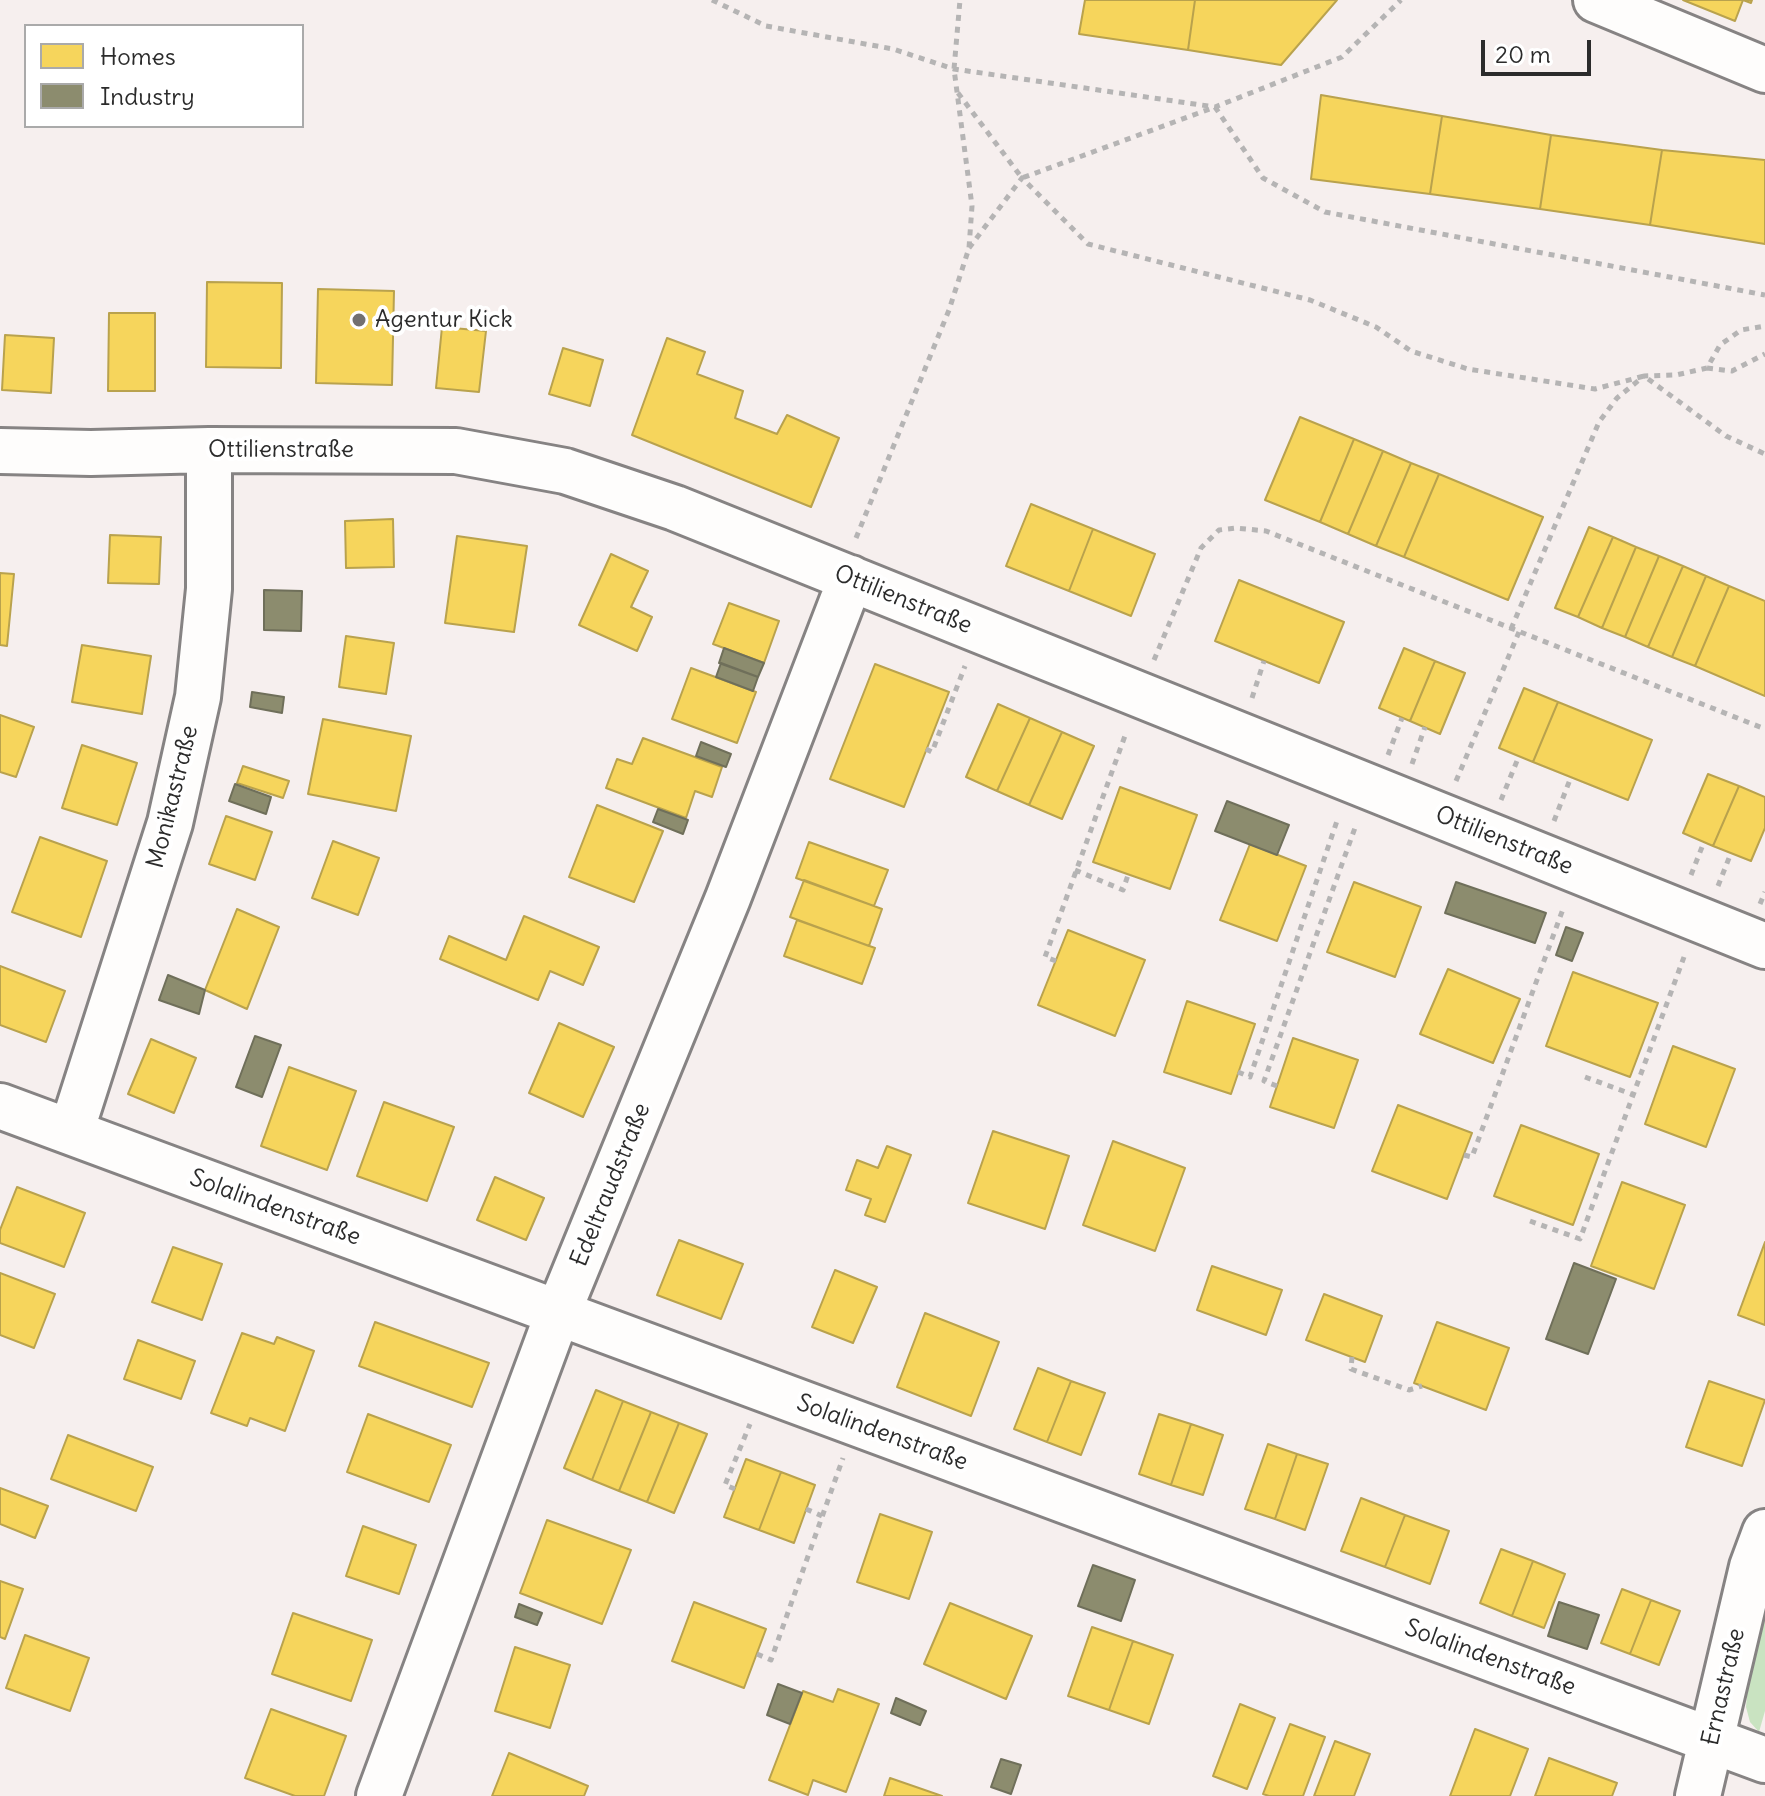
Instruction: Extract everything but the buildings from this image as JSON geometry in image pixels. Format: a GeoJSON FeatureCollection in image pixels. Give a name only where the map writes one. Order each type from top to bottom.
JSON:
{"type":"FeatureCollection","features":[{"type":"Feature","properties":{"kind":"street"},"geometry":{"type":"LineString","coordinates":[[1596,0],[1765,70]]}},
{"type":"Feature","properties":{"kind":"street","name":"Monikastraße"},"geometry":{"type":"LineString","coordinates":[[71,1132],[170,823],[198,697],[209,589],[209,450]]}},
{"type":"Feature","properties":{"kind":"street","name":"Ottilienstraße"},"geometry":{"type":"LineString","coordinates":[[0,451],[456,451],[565,471],[675,508],[1765,946]]}},
{"type":"Feature","properties":{"kind":"street","name":"Edeltraudstraße"},"geometry":{"type":"LineString","coordinates":[[379,1796],[558,1313],[728,898],[851,578]]}},
{"type":"Feature","properties":{"kind":"street","name":"Solalindenstraße"},"geometry":{"type":"LineString","coordinates":[[0,1106],[1765,1760]]}},
{"type":"Feature","properties":{"kind":"street","name":"Ernastraße"},"geometry":{"type":"LineString","coordinates":[[1698,1796],[1752,1567],[1765,1532]]}},
{"type":"Feature","properties":{"kind":"path"},"geometry":{"type":"LineString","coordinates":[[712,0],[766,26],[893,49],[954,69],[1215,107],[1263,178],[1325,212],[1765,295]]}},
{"type":"Feature","properties":{"kind":"path"},"geometry":{"type":"LineString","coordinates":[[851,578],[850,551],[949,310],[969,248],[972,206],[954,69],[960,0]]}},
{"type":"Feature","properties":{"kind":"path"},"geometry":{"type":"LineString","coordinates":[[969,248],[1022,178],[1342,57],[1401,0]]}},
{"type":"Feature","properties":{"kind":"path"},"geometry":{"type":"LineString","coordinates":[[958,93],[1022,178],[1088,244],[1310,300],[1376,327],[1411,351],[1468,369],[1595,389],[1644,376],[1676,375],[1707,368],[1732,371],[1765,354]]}},
{"type":"Feature","properties":{"kind":"path"},"geometry":{"type":"LineString","coordinates":[[1707,368],[1720,345],[1741,330],[1765,326]]}},
{"type":"Feature","properties":{"kind":"path"},"geometry":{"type":"LineString","coordinates":[[1644,376],[1726,436],[1765,454]]}},
{"type":"Feature","properties":{"kind":"path"},"geometry":{"type":"LineString","coordinates":[[1511,629],[1599,422],[1617,398],[1644,376]]}},
{"type":"Feature","properties":{"kind":"path"},"geometry":{"type":"LineString","coordinates":[[1152,667],[1201,548],[1219,530],[1266,531],[1765,729]]}},
{"type":"Feature","properties":{"kind":"path"},"geometry":{"type":"LineString","coordinates":[[1442,816],[1519,632]]}},
{"type":"Feature","properties":{"kind":"path"},"geometry":{"type":"LineString","coordinates":[[926,749],[932,752],[969,658]]}},
{"type":"Feature","properties":{"kind":"path"},"geometry":{"type":"LineString","coordinates":[[1056,961],[1045,957],[1130,722]]}},
{"type":"Feature","properties":{"kind":"path"},"geometry":{"type":"LineString","coordinates":[[1238,1072],[1250,1077],[1342,807]]}},
{"type":"Feature","properties":{"kind":"path"},"geometry":{"type":"LineString","coordinates":[[1277,1086],[1264,1081],[1360,813]]}},
{"type":"Feature","properties":{"kind":"path"},"geometry":{"type":"LineString","coordinates":[[1075,870],[1123,890],[1128,875]]}},
{"type":"Feature","properties":{"kind":"path"},"geometry":{"type":"LineString","coordinates":[[1464,1155],[1472,1157],[1564,904]]}},
{"type":"Feature","properties":{"kind":"path"},"geometry":{"type":"LineString","coordinates":[[1530,1221],[1580,1239],[1699,919]]}},
{"type":"Feature","properties":{"kind":"path"},"geometry":{"type":"LineString","coordinates":[[1500,1045],[1510,1049]]}},
{"type":"Feature","properties":{"kind":"path"},"geometry":{"type":"LineString","coordinates":[[1585,1077],[1634,1095]]}},
{"type":"Feature","properties":{"kind":"path"},"geometry":{"type":"LineString","coordinates":[[1352,1357],[1351,1369],[1409,1390],[1422,1386]]}},
{"type":"Feature","properties":{"kind":"path"},"geometry":{"type":"LineString","coordinates":[[735,1489],[725,1485],[764,1389]]}},
{"type":"Feature","properties":{"kind":"path"},"geometry":{"type":"LineString","coordinates":[[757,1654],[771,1660],[855,1423]]}},
{"type":"Feature","properties":{"kind":"path"},"geometry":{"type":"LineString","coordinates":[[806,1509],[822,1516]]}},
{"type":"Feature","properties":{"kind":"green space"},"geometry":{"type":"Polygon","coordinates":[[[1765,1618],[1765,1711],[1759,1732],[1750,1722],[1746,1707],[1750,1661],[1765,1618]]]}},
{"type":"Feature","properties":{"kind":"place","name":"Agentur Kick"},"geometry":{"type":"Point","coordinates":[359,320]}}]}
